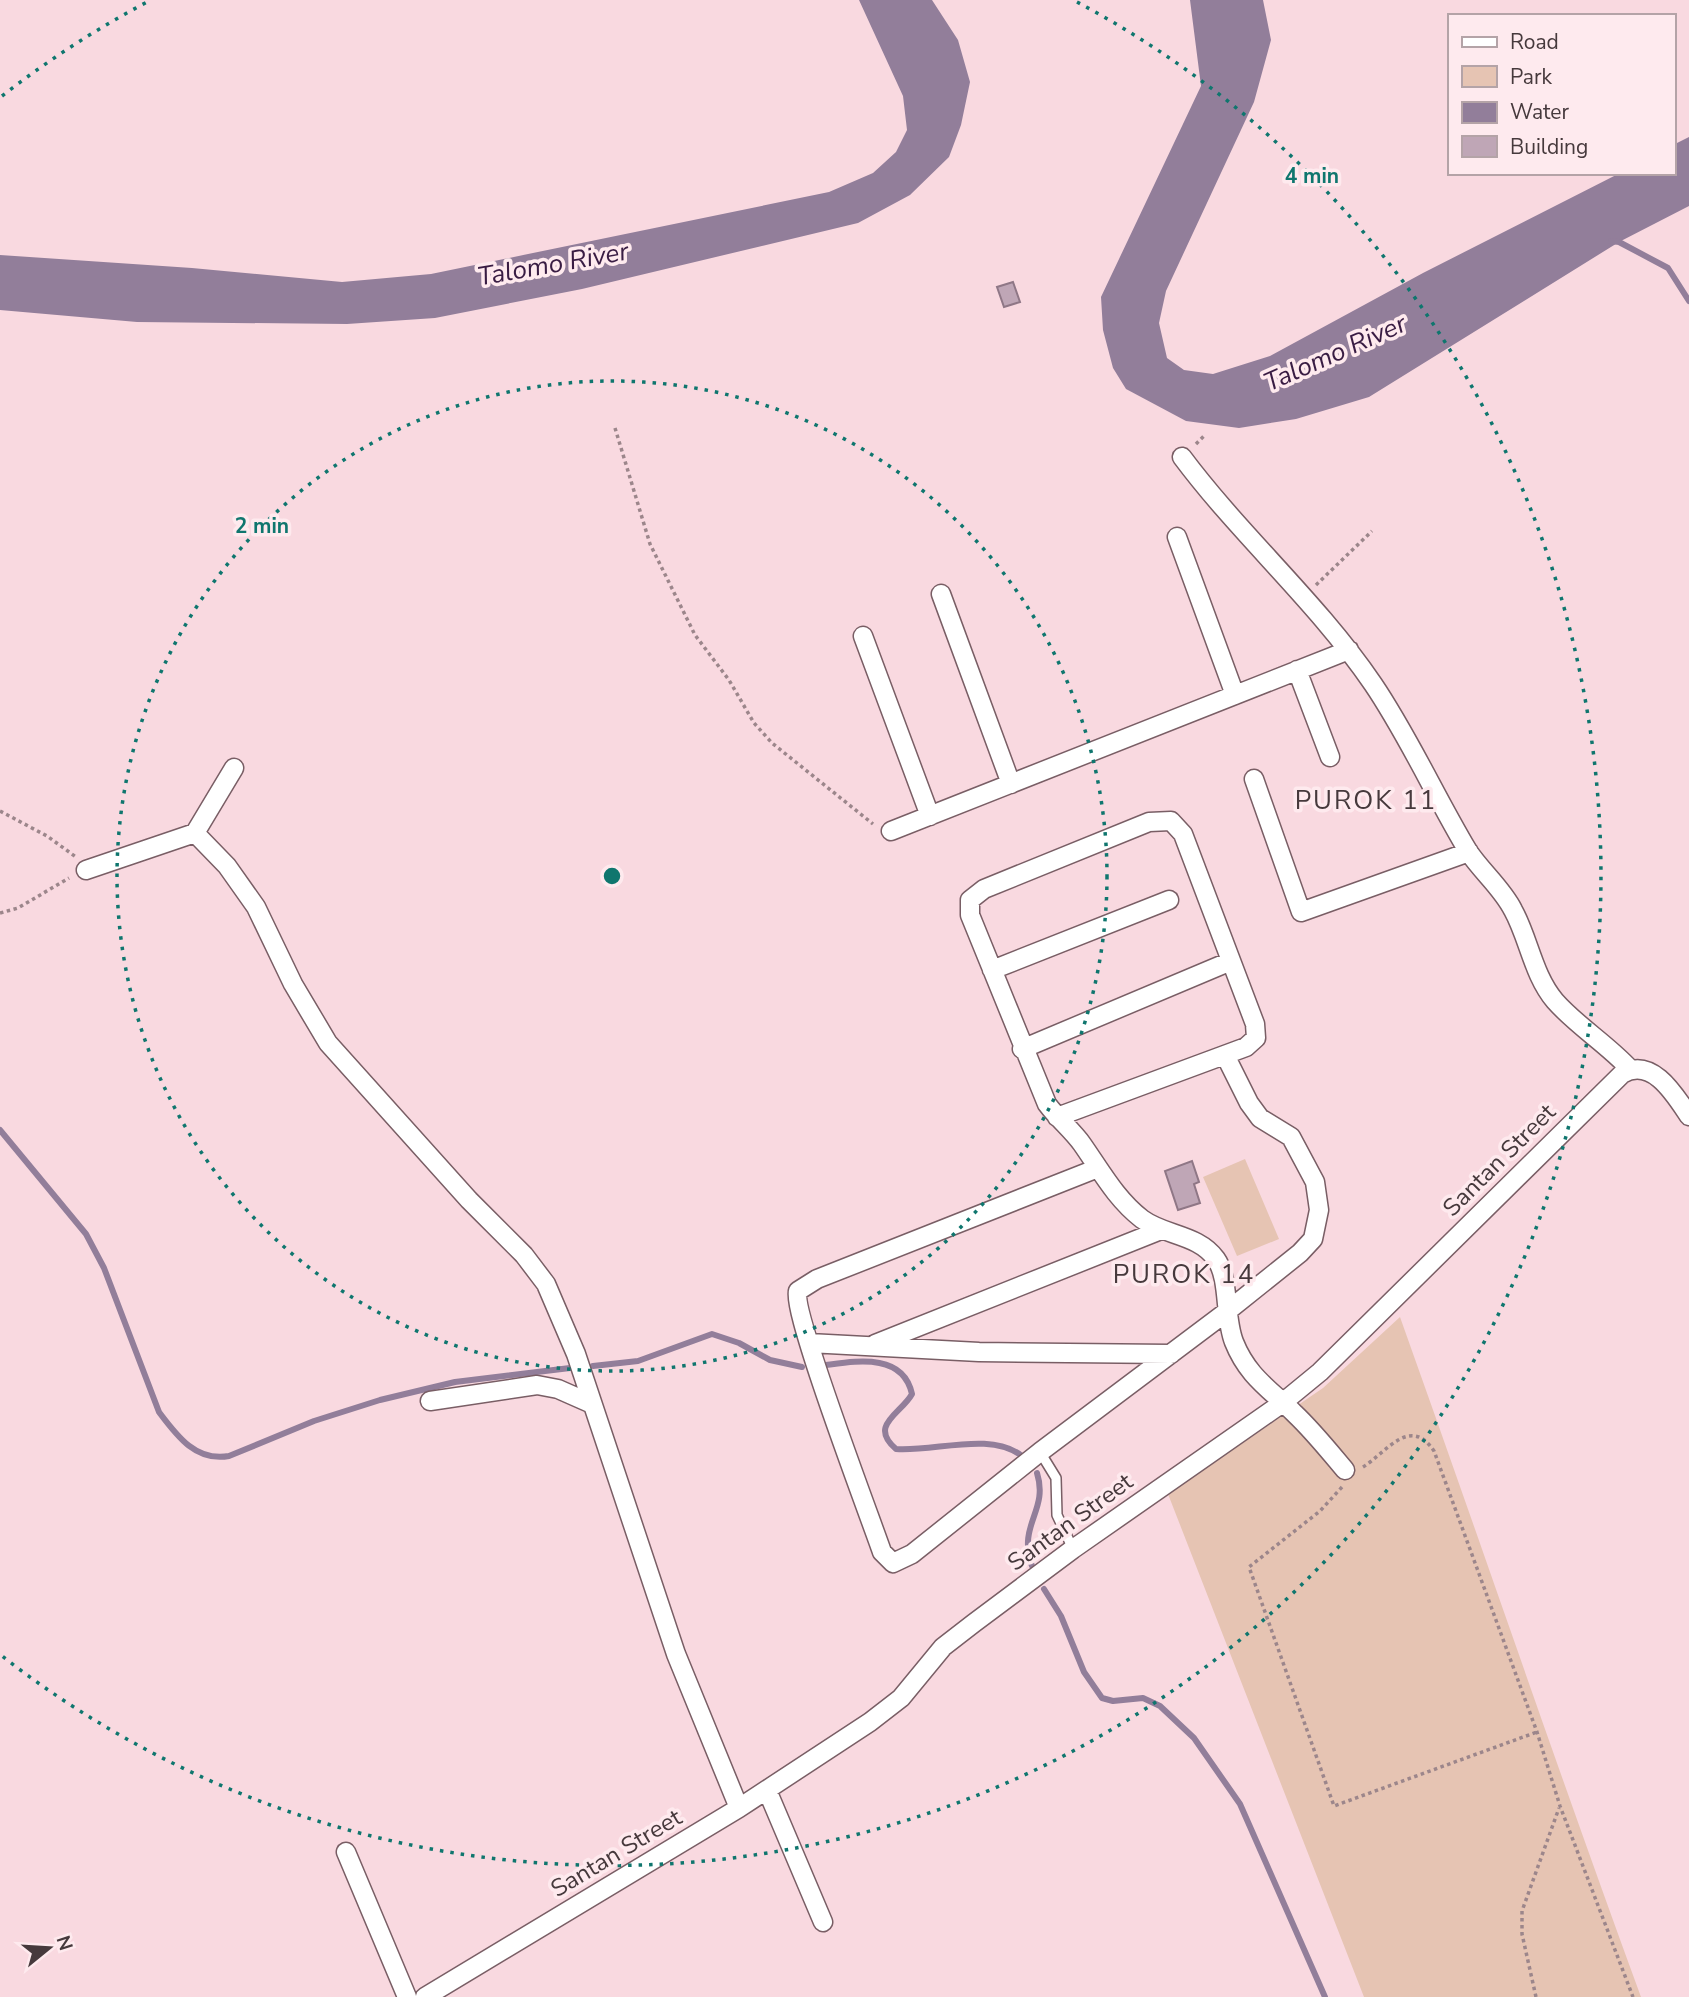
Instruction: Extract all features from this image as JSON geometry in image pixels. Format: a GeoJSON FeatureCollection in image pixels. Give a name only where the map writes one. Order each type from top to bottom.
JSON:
{"type":"FeatureCollection","features":[{"type":"Feature","properties":{"kind":"street"},"geometry":{"type":"LineString","coordinates":[[1182,457],[1231,520],[1304,596],[1349,650],[1398,724],[1469,852],[1512,907],[1544,984],[1555,1001],[1606,1044],[1630,1069],[1641,1069],[1665,1083],[1689,1116]]}},
{"type":"Feature","properties":{"kind":"street"},"geometry":{"type":"LineString","coordinates":[[1177,537],[1235,695]]}},
{"type":"Feature","properties":{"kind":"street"},"geometry":{"type":"LineString","coordinates":[[941,594],[1011,784]]}},
{"type":"Feature","properties":{"kind":"street"},"geometry":{"type":"LineString","coordinates":[[863,636],[930,816]]}},
{"type":"Feature","properties":{"kind":"street"},"geometry":{"type":"LineString","coordinates":[[891,831],[1349,650]]}},
{"type":"Feature","properties":{"kind":"street"},"geometry":{"type":"LineString","coordinates":[[1297,670],[1330,757]]}},
{"type":"Feature","properties":{"kind":"street"},"geometry":{"type":"LineString","coordinates":[[86,870],[195,833],[234,768]]}},
{"type":"Feature","properties":{"kind":"street"},"geometry":{"type":"LineString","coordinates":[[1254,779],[1301,912],[1469,852]]}},
{"type":"Feature","properties":{"kind":"street"},"geometry":{"type":"LineString","coordinates":[[1057,1117],[1225,1055],[1252,1042],[1257,1032],[1182,834],[1171,821],[1161,819],[976,893],[970,900],[970,915],[1038,1087],[1057,1117],[1072,1131],[1129,1209],[1161,1230],[1193,1240],[1217,1260],[1224,1283],[1225,1313],[1234,1342],[1249,1368],[1281,1404],[1305,1423],[1345,1470]]}},
{"type":"Feature","properties":{"kind":"street"},"geometry":{"type":"LineString","coordinates":[[195,833],[228,866],[256,907],[293,984],[328,1044],[469,1200],[524,1255],[547,1284],[563,1318],[676,1654],[739,1808]]}},
{"type":"Feature","properties":{"kind":"street"},"geometry":{"type":"LineString","coordinates":[[992,970],[1168,900]]}},
{"type":"Feature","properties":{"kind":"street"},"geometry":{"type":"LineString","coordinates":[[1022,1049],[1231,961]]}},
{"type":"Feature","properties":{"kind":"street"},"geometry":{"type":"LineString","coordinates":[[1098,1168],[802,1286],[796,1296],[809,1343],[882,1552],[893,1563],[912,1554],[1040,1452],[1225,1313],[1300,1253],[1312,1239],[1319,1210],[1315,1182],[1291,1137],[1260,1118],[1249,1104],[1225,1055]]}},
{"type":"Feature","properties":{"kind":"street","name":"Santan Street"},"geometry":{"type":"LineString","coordinates":[[425,1997],[739,1808],[901,1698],[943,1647],[1073,1549],[1281,1404],[1362,1331],[1611,1083],[1630,1069]]}},
{"type":"Feature","properties":{"kind":"street"},"geometry":{"type":"LineString","coordinates":[[867,1347],[1161,1230]]}},
{"type":"Feature","properties":{"kind":"street"},"geometry":{"type":"LineString","coordinates":[[809,1343],[867,1347],[1171,1354]]}},
{"type":"Feature","properties":{"kind":"street"},"geometry":{"type":"LineString","coordinates":[[430,1401],[537,1385],[558,1389],[592,1404]]}},
{"type":"Feature","properties":{"kind":"street"},"geometry":{"type":"LineString","coordinates":[[767,1790],[823,1922]]}},
{"type":"Feature","properties":{"kind":"street"},"geometry":{"type":"LineString","coordinates":[[346,1852],[407,1997]]}},
{"type":"Feature","properties":{"kind":"lane"},"geometry":{"type":"LineString","coordinates":[[1040,1452],[1056,1478],[1057,1514],[1073,1549]]}},
{"type":"Feature","properties":{"kind":"path"},"geometry":{"type":"LineString","coordinates":[[615,428],[650,544],[668,586],[695,635],[729,680],[754,723],[772,743],[848,805],[876,826],[891,831]]}},
{"type":"Feature","properties":{"kind":"path"},"geometry":{"type":"LineString","coordinates":[[1304,596],[1372,531]]}},
{"type":"Feature","properties":{"kind":"path"},"geometry":{"type":"LineString","coordinates":[[0,811],[65,848],[86,870],[18,908],[0,913]]}},
{"type":"Feature","properties":{"kind":"path"},"geometry":{"type":"LineString","coordinates":[[1537,1732],[1334,1806],[1249,1567],[1339,1492],[1346,1476],[1345,1470],[1364,1466],[1405,1436],[1415,1434],[1426,1439],[1434,1451],[1537,1732],[1560,1805],[1633,1997]]}},
{"type":"Feature","properties":{"kind":"path"},"geometry":{"type":"LineString","coordinates":[[1536,1997],[1522,1934],[1522,1911],[1560,1805]]}},
{"type":"Feature","properties":{"kind":"green space"},"geometry":{"type":"Polygon","coordinates":[[[1245,1159],[1279,1239],[1237,1256],[1203,1177],[1245,1159]]]}},
{"type":"Feature","properties":{"kind":"green space"},"geometry":{"type":"Polygon","coordinates":[[[1400,1317],[1641,1997],[1364,1997],[1168,1494],[1323,1388],[1400,1317]]]}},
{"type":"Feature","properties":{"kind":"water","name":"Talomo River"},"geometry":{"type":"Polygon","coordinates":[[[859,0],[932,0],[958,40],[970,82],[961,125],[949,157],[910,195],[858,223],[582,289],[435,318],[347,324],[137,322],[0,310],[0,255],[192,268],[342,282],[431,274],[829,192],[873,173],[896,152],[907,130],[903,96],[859,0]]]}},
{"type":"Feature","properties":{"kind":"water","name":"Talomo River"},"geometry":{"type":"Polygon","coordinates":[[[1190,0],[1263,0],[1271,40],[1254,102],[1166,291],[1159,323],[1167,358],[1184,370],[1213,374],[1270,356],[1423,273],[1616,175],[1675,175],[1675,144],[1689,137],[1689,206],[1619,242],[1369,397],[1296,419],[1239,428],[1186,421],[1126,389],[1113,368],[1103,330],[1101,297],[1201,86],[1190,0]]]}},
{"type":"Feature","properties":{"kind":"building"},"geometry":{"type":"Polygon","coordinates":[[[1013,282],[1020,302],[1004,307],[997,287],[1013,282]]]}},
{"type":"Feature","properties":{"kind":"building"},"geometry":{"type":"Polygon","coordinates":[[[1192,1161],[1199,1182],[1194,1184],[1200,1203],[1178,1210],[1165,1171],[1192,1161]]]}},
{"type":"Feature","properties":{"kind":"waterway"},"geometry":{"type":"LineString","coordinates":[[1611,241],[1619,242],[1668,268],[1689,301]]}},
{"type":"Feature","properties":{"kind":"waterway"},"geometry":{"type":"LineString","coordinates":[[0,1130],[86,1234],[104,1268],[159,1412],[180,1438],[197,1451],[217,1457],[229,1456],[314,1421],[380,1400],[455,1382],[570,1368]]}},
{"type":"Feature","properties":{"kind":"waterway"},"geometry":{"type":"LineString","coordinates":[[593,1366],[638,1361],[712,1334],[739,1343],[770,1360],[802,1367]]}},
{"type":"Feature","properties":{"kind":"waterway"},"geometry":{"type":"LineString","coordinates":[[826,1365],[877,1363],[889,1366],[907,1381],[912,1394],[886,1426],[888,1441],[896,1449],[978,1444],[1009,1449],[1022,1456]]}},
{"type":"Feature","properties":{"kind":"waterway"},"geometry":{"type":"LineString","coordinates":[[1032,1566],[1028,1539],[1039,1498],[1037,1473]]}},
{"type":"Feature","properties":{"kind":"waterway"},"geometry":{"type":"LineString","coordinates":[[1044,1589],[1061,1616],[1084,1672],[1102,1698],[1113,1701],[1143,1698],[1160,1706],[1194,1738],[1240,1804],[1325,1997]]}},
{"type":"Feature","properties":{"kind":"district","name":"PUROK 11"},"geometry":{"type":"Point","coordinates":[1366,800]}},
{"type":"Feature","properties":{"kind":"district","name":"PUROK 14"},"geometry":{"type":"Point","coordinates":[1184,1274]}}]}
